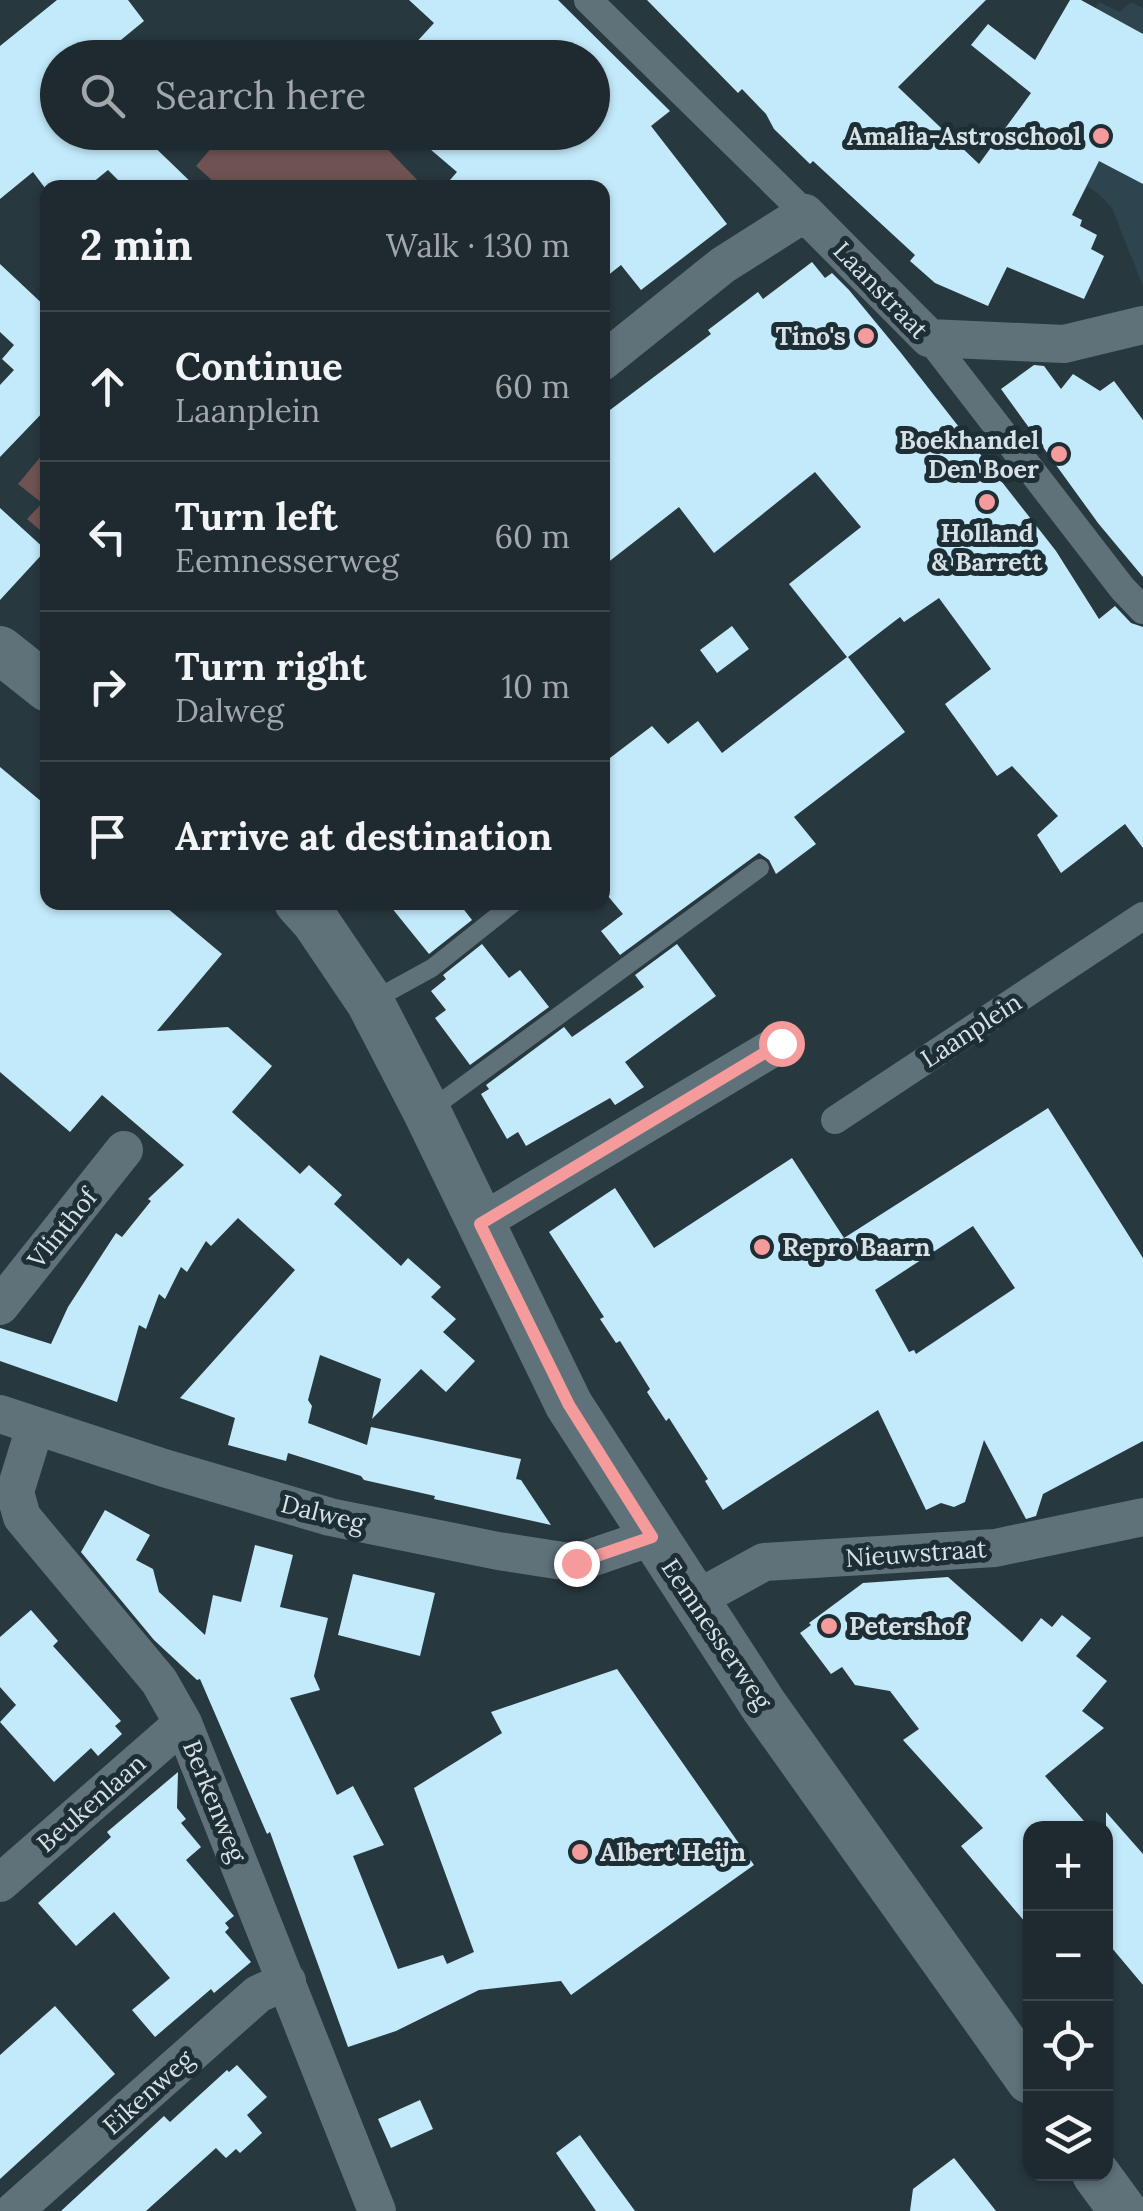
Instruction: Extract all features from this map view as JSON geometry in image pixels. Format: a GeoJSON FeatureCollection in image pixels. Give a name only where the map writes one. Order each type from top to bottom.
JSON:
{"type":"FeatureCollection","features":[{"type":"Feature","properties":{"kind":"street","name":"Laanstraat"},"geometry":{"type":"LineString","coordinates":[[588,0],[930,338],[1143,610]]}},
{"type":"Feature","properties":{"kind":"street"},"geometry":{"type":"LineString","coordinates":[[610,356],[723,265],[805,213]]}},
{"type":"Feature","properties":{"kind":"street"},"geometry":{"type":"LineString","coordinates":[[930,338],[1064,344],[1128,329]]}},
{"type":"Feature","properties":{"kind":"street"},"geometry":{"type":"LineString","coordinates":[[0,650],[40,682]]}},
{"type":"Feature","properties":{"kind":"street","name":"Eemnesserweg"},"geometry":{"type":"LineString","coordinates":[[305,910],[370,1002],[428,1112],[569,1405],[764,1706],[1023,2070]]}},
{"type":"Feature","properties":{"kind":"street","name":"Laanplein"},"geometry":{"type":"LineString","coordinates":[[834,1120],[1143,916]]}},
{"type":"Feature","properties":{"kind":"street"},"geometry":{"type":"LineString","coordinates":[[480,1224],[781,1043]]}},
{"type":"Feature","properties":{"kind":"street","name":"Vlinthof"},"geometry":{"type":"LineString","coordinates":[[0,1306],[124,1150]]}},
{"type":"Feature","properties":{"kind":"street","name":"Dalweg"},"geometry":{"type":"LineString","coordinates":[[17,1420],[330,1517],[498,1551],[576,1563],[652,1537]]}},
{"type":"Feature","properties":{"kind":"street","name":"Berkenweg"},"geometry":{"type":"LineString","coordinates":[[17,1420],[15,1492],[22,1517],[159,1682],[183,1723],[377,2211]]}},
{"type":"Feature","properties":{"kind":"street","name":"Nieuwstraat"},"geometry":{"type":"LineString","coordinates":[[695,1600],[764,1562],[995,1548],[1143,1517]]}},
{"type":"Feature","properties":{"kind":"street","name":"Beukenlaan"},"geometry":{"type":"LineString","coordinates":[[0,1883],[183,1723]]}},
{"type":"Feature","properties":{"kind":"street","name":"Eikenweg"},"geometry":{"type":"LineString","coordinates":[[14,2211],[258,1994],[288,1982]]}},
{"type":"Feature","properties":{"kind":"street"},"geometry":{"type":"LineString","coordinates":[[1101,2181],[1123,2211]]}},
{"type":"Feature","properties":{"kind":"lane"},"geometry":{"type":"LineString","coordinates":[[428,1112],[760,868]]}},
{"type":"Feature","properties":{"kind":"lane"},"geometry":{"type":"LineString","coordinates":[[370,1002],[432,968],[505,910]]}},
{"type":"Feature","properties":{"kind":"shaded area","name":"Amalia-Astroschool"},"geometry":{"type":"Polygon","coordinates":[[[1099,2],[1120,12],[1131,2],[1143,8],[1143,286],[1112,208],[1070,174],[1058,70],[1099,2]]]}},
{"type":"Feature","properties":{"kind":"shaded area"},"geometry":{"type":"Polygon","coordinates":[[[210,150],[388,150],[417,180],[212,180],[196,166],[210,150]]]}},
{"type":"Feature","properties":{"kind":"shaded area"},"geometry":{"type":"Polygon","coordinates":[[[40,457],[40,501],[18,484],[40,457]]]}},
{"type":"Feature","properties":{"kind":"shaded area"},"geometry":{"type":"Polygon","coordinates":[[[40,505],[40,530],[27,519],[40,505]]]}},
{"type":"Feature","properties":{"kind":"building"},"geometry":{"type":"Polygon","coordinates":[[[57,0],[128,0],[144,21],[121,40],[40,40],[40,150],[158,150],[189,180],[118,180],[108,170],[96,180],[40,181],[33,172],[0,199],[0,46],[57,0]]]}},
{"type":"Feature","properties":{"kind":"building"},"geometry":{"type":"Polygon","coordinates":[[[409,0],[558,0],[598,40],[418,40],[434,23],[409,0]]]}},
{"type":"Feature","properties":{"kind":"building"},"geometry":{"type":"Polygon","coordinates":[[[647,0],[986,0],[898,87],[979,164],[1031,93],[971,45],[988,24],[1035,60],[1070,0],[1081,0],[1143,34],[1143,184],[1099,161],[1072,215],[1082,220],[1080,226],[1097,235],[1091,249],[1104,256],[1084,299],[1007,267],[988,306],[935,283],[910,261],[915,255],[813,161],[810,164],[774,129],[766,114],[742,89],[738,93],[647,0]]]}},
{"type":"Feature","properties":{"kind":"building"},"geometry":{"type":"Polygon","coordinates":[[[610,52],[670,111],[651,126],[727,224],[641,290],[621,265],[610,274],[610,180],[450,180],[457,172],[431,150],[610,150],[610,52]]]}},
{"type":"Feature","properties":{"kind":"building"},"geometry":{"type":"Polygon","coordinates":[[[812,262],[825,278],[832,273],[901,353],[1056,551],[1099,619],[1115,606],[1131,623],[1143,627],[1143,848],[1125,824],[1061,873],[1037,835],[1058,816],[1012,766],[997,776],[945,704],[991,669],[939,598],[904,622],[900,617],[848,657],[905,732],[794,817],[816,844],[776,874],[769,860],[759,853],[620,955],[601,931],[623,914],[610,899],[610,758],[652,726],[668,744],[698,721],[722,753],[847,657],[789,584],[861,527],[815,472],[714,553],[679,507],[610,561],[610,410],[711,334],[708,330],[758,292],[763,299],[812,262]]]}},
{"type":"Feature","properties":{"kind":"building"},"geometry":{"type":"Polygon","coordinates":[[[0,264],[40,302],[40,415],[0,457],[0,385],[14,370],[2,359],[14,345],[0,332],[0,264]]]}},
{"type":"Feature","properties":{"kind":"building"},"geometry":{"type":"Polygon","coordinates":[[[1034,365],[1044,366],[1061,389],[1073,374],[1100,391],[1114,381],[1143,420],[1143,577],[1098,523],[1001,389],[1034,365]]]}},
{"type":"Feature","properties":{"kind":"building"},"geometry":{"type":"Polygon","coordinates":[[[0,508],[40,545],[40,557],[0,600],[0,508]]]}},
{"type":"Feature","properties":{"kind":"building"},"geometry":{"type":"Polygon","coordinates":[[[732,626],[749,649],[717,673],[700,650],[732,626]]]}},
{"type":"Feature","properties":{"kind":"building"},"geometry":{"type":"Polygon","coordinates":[[[0,767],[40,800],[40,910],[170,910],[222,954],[157,1031],[228,1027],[272,1066],[232,1112],[300,1174],[309,1165],[342,1195],[334,1204],[401,1266],[408,1258],[441,1287],[431,1297],[456,1319],[443,1332],[475,1361],[446,1392],[421,1369],[372,1419],[381,1379],[320,1355],[308,1400],[312,1406],[308,1423],[367,1445],[371,1427],[521,1459],[516,1479],[521,1480],[551,1525],[364,1480],[288,1453],[286,1461],[228,1445],[235,1418],[180,1398],[295,1270],[238,1218],[211,1246],[206,1241],[187,1272],[181,1267],[165,1299],[159,1294],[146,1329],[139,1325],[117,1402],[0,1361],[0,1328],[51,1344],[68,1307],[116,1233],[122,1237],[151,1201],[148,1199],[184,1165],[102,1095],[70,1132],[0,1072],[0,767]]]}},
{"type":"Feature","properties":{"kind":"building"},"geometry":{"type":"Polygon","coordinates":[[[393,910],[464,910],[472,920],[429,954],[393,910]]]}},
{"type":"Feature","properties":{"kind":"building"},"geometry":{"type":"Polygon","coordinates":[[[482,944],[509,978],[520,970],[549,1007],[470,1065],[435,1018],[446,1010],[431,991],[446,979],[443,975],[482,944]]]}},
{"type":"Feature","properties":{"kind":"building"},"geometry":{"type":"Polygon","coordinates":[[[677,944],[716,996],[625,1062],[644,1087],[615,1105],[610,1098],[526,1146],[518,1132],[507,1139],[481,1094],[489,1089],[486,1085],[564,1027],[572,1037],[644,987],[635,975],[677,944]]]}},
{"type":"Feature","properties":{"kind":"building"},"geometry":{"type":"Polygon","coordinates":[[[1048,1108],[1143,1258],[1143,1441],[1043,1494],[1036,1516],[1026,1519],[984,1440],[965,1502],[954,1507],[941,1503],[926,1510],[878,1410],[723,1510],[705,1481],[708,1479],[669,1418],[666,1421],[647,1392],[650,1389],[620,1341],[616,1343],[600,1319],[604,1317],[549,1232],[615,1188],[654,1248],[792,1158],[844,1238],[1048,1108]],[[973,1226],[875,1290],[909,1352],[914,1350],[916,1354],[1015,1288],[973,1226]]]}},
{"type":"Feature","properties":{"kind":"building"},"geometry":{"type":"Polygon","coordinates":[[[105,1510],[150,1535],[136,1560],[153,1569],[159,1592],[205,1635],[213,1595],[241,1602],[255,1545],[293,1555],[280,1607],[328,1618],[314,1676],[320,1690],[290,1698],[337,1795],[353,1786],[384,1845],[353,1856],[398,1969],[443,1955],[447,1964],[474,1952],[414,1788],[502,1733],[491,1712],[617,1669],[754,1865],[571,1995],[561,1981],[479,1990],[396,2031],[348,2047],[270,1832],[267,1834],[200,1679],[154,1640],[81,1552],[105,1510]]]}},
{"type":"Feature","properties":{"kind":"building"},"geometry":{"type":"Polygon","coordinates":[[[353,1574],[435,1593],[420,1656],[338,1635],[353,1574]]]}},
{"type":"Feature","properties":{"kind":"building"},"geometry":{"type":"Polygon","coordinates":[[[948,1577],[1022,1642],[1041,1618],[1052,1627],[1062,1615],[1091,1638],[1076,1656],[1107,1681],[1082,1711],[1104,1728],[1045,1776],[1084,1821],[1023,1821],[1023,1920],[961,1846],[983,1828],[903,1740],[919,1729],[890,1691],[855,1685],[842,1667],[831,1674],[800,1633],[863,1583],[948,1577]]]}},
{"type":"Feature","properties":{"kind":"building"},"geometry":{"type":"Polygon","coordinates":[[[31,1610],[58,1641],[53,1646],[121,1721],[115,1726],[122,1734],[98,1756],[91,1748],[54,1782],[0,1722],[16,1705],[0,1687],[0,1637],[31,1610]]]}},
{"type":"Feature","properties":{"kind":"building"},"geometry":{"type":"Polygon","coordinates":[[[178,1772],[177,1808],[186,1819],[181,1823],[201,1847],[186,1860],[234,1916],[225,1923],[229,1928],[225,1932],[251,1962],[214,1993],[211,1989],[155,2037],[132,2010],[170,1978],[114,1912],[76,1946],[38,1903],[111,1837],[107,1832],[178,1772]]]}},
{"type":"Feature","properties":{"kind":"building"},"geometry":{"type":"Polygon","coordinates":[[[1106,1812],[1143,1854],[1143,1985],[1113,1949],[1113,1821],[1106,1821],[1106,1812]]]}},
{"type":"Feature","properties":{"kind":"building"},"geometry":{"type":"Polygon","coordinates":[[[55,2006],[115,2074],[0,2179],[0,2055],[55,2006]]]}},
{"type":"Feature","properties":{"kind":"building"},"geometry":{"type":"Polygon","coordinates":[[[237,2065],[267,2097],[247,2115],[262,2133],[240,2153],[236,2149],[226,2158],[216,2148],[146,2211],[61,2211],[164,2116],[170,2122],[237,2065]]]}},
{"type":"Feature","properties":{"kind":"building"},"geometry":{"type":"Polygon","coordinates":[[[420,2100],[433,2129],[391,2148],[378,2119],[420,2100]]]}},
{"type":"Feature","properties":{"kind":"building"},"geometry":{"type":"Polygon","coordinates":[[[580,2135],[635,2211],[596,2211],[556,2153],[580,2135]]]}},
{"type":"Feature","properties":{"kind":"building"},"geometry":{"type":"Polygon","coordinates":[[[954,2158],[996,2211],[910,2211],[913,2189],[954,2158]]]}},
{"type":"Feature","properties":{"kind":"place","name":"Amalia-Astroschool"},"geometry":{"type":"Point","coordinates":[1101,136]}},
{"type":"Feature","properties":{"kind":"place","name":"Tino's"},"geometry":{"type":"Point","coordinates":[866,336]}},
{"type":"Feature","properties":{"kind":"place","name":"Boekhandel Den Boer"},"geometry":{"type":"Point","coordinates":[1059,454]}},
{"type":"Feature","properties":{"kind":"place","name":"Holland & Barrett"},"geometry":{"type":"Point","coordinates":[987,502]}},
{"type":"Feature","properties":{"kind":"place","name":"Repro Baarn"},"geometry":{"type":"Point","coordinates":[762,1247]}},
{"type":"Feature","properties":{"kind":"place","name":"Petershof"},"geometry":{"type":"Point","coordinates":[829,1626]}},
{"type":"Feature","properties":{"kind":"place","name":"Albert Heijn"},"geometry":{"type":"Point","coordinates":[580,1852]}},
{"type":"Feature","properties":{"kind":"route"},"geometry":{"type":"LineString","coordinates":[[576,1563],[652,1537],[569,1405],[480,1224],[781,1043]]}}]}
